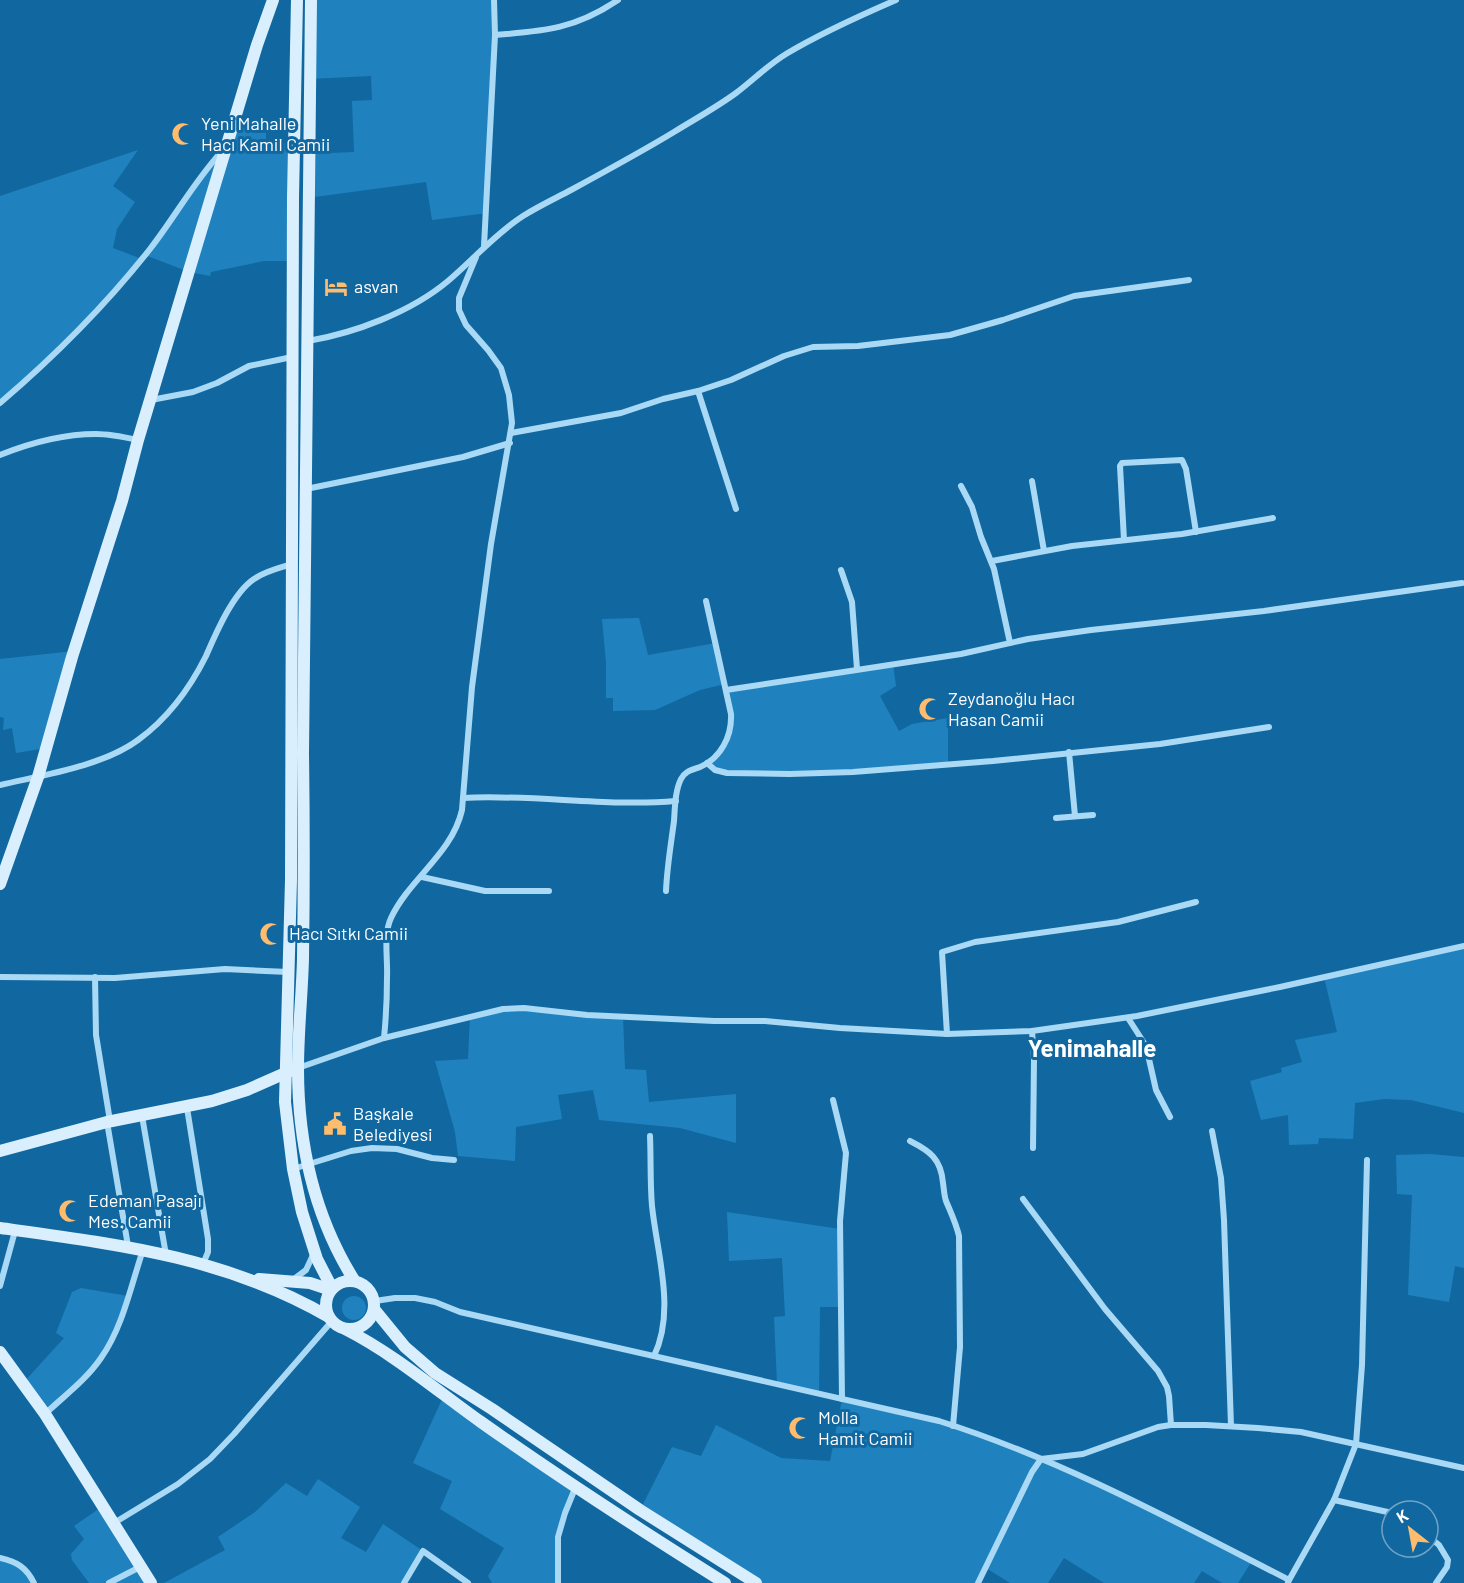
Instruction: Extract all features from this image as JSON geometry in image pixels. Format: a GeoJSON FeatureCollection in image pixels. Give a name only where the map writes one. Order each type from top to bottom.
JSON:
{"type":"FeatureCollection","features":[{"type":"Feature","properties":{"kind":"main road"},"geometry":{"type":"LineString","coordinates":[[0,884],[38,777],[72,657],[119,512],[138,440],[257,45],[273,0]]}},
{"type":"Feature","properties":{"kind":"main road"},"geometry":{"type":"LineString","coordinates":[[297,0],[293,197],[291,880],[285,1074],[286,1122],[293,1169],[314,1252],[332,1289]]}},
{"type":"Feature","properties":{"kind":"main road"},"geometry":{"type":"LineString","coordinates":[[311,0],[305,489],[304,878],[298,1068],[300,1121],[307,1165],[319,1208],[330,1236],[354,1280]]}},
{"type":"Feature","properties":{"kind":"main road"},"geometry":{"type":"LineString","coordinates":[[0,1151],[109,1122],[187,1108],[238,1093],[298,1068]]}},
{"type":"Feature","properties":{"kind":"main road"},"geometry":{"type":"LineString","coordinates":[[0,1228],[128,1246],[246,1277],[330,1319],[397,1360],[482,1423],[725,1583]]}},
{"type":"Feature","properties":{"kind":"main road"},"geometry":{"type":"LineString","coordinates":[[246,1277],[310,1283],[332,1289]]}},
{"type":"Feature","properties":{"kind":"main road"},"geometry":{"type":"LineString","coordinates":[[330,1319],[326,1304],[332,1289],[345,1281],[354,1280],[363,1283],[370,1289],[375,1305],[405,1347],[435,1373],[640,1510],[756,1583]]}},
{"type":"Feature","properties":{"kind":"main road"},"geometry":{"type":"LineString","coordinates":[[345,1329],[354,1329],[366,1324],[375,1305]]}},
{"type":"Feature","properties":{"kind":"main road"},"geometry":{"type":"LineString","coordinates":[[0,1352],[45,1414],[151,1583]]}},
{"type":"Feature","properties":{"kind":"street"},"geometry":{"type":"LineString","coordinates":[[484,247],[495,35],[494,0]]}},
{"type":"Feature","properties":{"kind":"street"},"geometry":{"type":"LineString","coordinates":[[495,35],[556,29],[589,17],[618,0]]}},
{"type":"Feature","properties":{"kind":"street"},"geometry":{"type":"LineString","coordinates":[[307,341],[356,330],[406,307],[446,283],[484,247],[525,215],[692,122],[734,94],[784,55],[832,29],[896,0]]}},
{"type":"Feature","properties":{"kind":"street"},"geometry":{"type":"LineString","coordinates":[[0,403],[88,322],[151,248],[207,168],[228,145]]}},
{"type":"Feature","properties":{"kind":"street"},"geometry":{"type":"LineString","coordinates":[[384,1038],[388,927],[395,911],[441,853],[457,827],[463,798],[473,676],[491,544],[510,443],[511,408],[505,379],[488,350],[466,325],[459,310],[459,297],[476,257]]}},
{"type":"Feature","properties":{"kind":"street"},"geometry":{"type":"LineString","coordinates":[[511,433],[621,413],[663,399],[698,391],[731,380],[802,349],[888,344],[950,334],[1003,320],[1074,296],[1189,280]]}},
{"type":"Feature","properties":{"kind":"street"},"geometry":{"type":"LineString","coordinates":[[150,400],[193,392],[217,383],[249,366],[294,357]]}},
{"type":"Feature","properties":{"kind":"street"},"geometry":{"type":"LineString","coordinates":[[698,391],[736,510]]}},
{"type":"Feature","properties":{"kind":"street"},"geometry":{"type":"LineString","coordinates":[[0,455],[28,444],[82,435],[109,435],[138,440]]}},
{"type":"Feature","properties":{"kind":"street"},"geometry":{"type":"LineString","coordinates":[[305,489],[463,457],[510,443]]}},
{"type":"Feature","properties":{"kind":"street"},"geometry":{"type":"LineString","coordinates":[[1124,540],[1122,463],[1182,460],[1186,469],[1196,532]]}},
{"type":"Feature","properties":{"kind":"street"},"geometry":{"type":"LineString","coordinates":[[1032,481],[1044,551]]}},
{"type":"Feature","properties":{"kind":"street"},"geometry":{"type":"LineString","coordinates":[[961,486],[972,507],[981,537],[992,561],[1010,643]]}},
{"type":"Feature","properties":{"kind":"street"},"geometry":{"type":"LineString","coordinates":[[992,561],[1044,551],[1196,532],[1273,518]]}},
{"type":"Feature","properties":{"kind":"street"},"geometry":{"type":"LineString","coordinates":[[0,785],[38,777],[111,756],[130,746],[148,732],[188,688],[224,618],[246,586],[260,575],[292,564]]}},
{"type":"Feature","properties":{"kind":"street"},"geometry":{"type":"LineString","coordinates":[[841,570],[852,602],[857,669]]}},
{"type":"Feature","properties":{"kind":"street"},"geometry":{"type":"LineString","coordinates":[[726,690],[961,654],[1010,643],[1148,622],[1255,612],[1462,583]]}},
{"type":"Feature","properties":{"kind":"street"},"geometry":{"type":"LineString","coordinates":[[666,891],[676,801],[681,778],[685,773],[707,763],[724,745],[730,729],[731,714],[706,601]]}},
{"type":"Feature","properties":{"kind":"street"},"geometry":{"type":"LineString","coordinates":[[707,763],[715,770],[727,773],[790,774],[914,768],[1160,744],[1269,727]]}},
{"type":"Feature","properties":{"kind":"street"},"geometry":{"type":"LineString","coordinates":[[1070,752],[1075,816]]}},
{"type":"Feature","properties":{"kind":"street"},"geometry":{"type":"LineString","coordinates":[[463,798],[508,797],[632,803],[676,801]]}},
{"type":"Feature","properties":{"kind":"street"},"geometry":{"type":"LineString","coordinates":[[1056,818],[1093,814]]}},
{"type":"Feature","properties":{"kind":"street"},"geometry":{"type":"LineString","coordinates":[[422,877],[485,891],[549,891]]}},
{"type":"Feature","properties":{"kind":"street"},"geometry":{"type":"LineString","coordinates":[[947,1034],[942,952],[975,942],[1118,922],[1196,902]]}},
{"type":"Feature","properties":{"kind":"street"},"geometry":{"type":"LineString","coordinates":[[298,1068],[384,1038],[503,1009],[524,1008],[587,1015],[714,1021],[765,1021],[947,1034],[1032,1031],[1128,1018],[1464,946]]}},
{"type":"Feature","properties":{"kind":"street"},"geometry":{"type":"LineString","coordinates":[[0,976],[146,976],[225,969],[288,972]]}},
{"type":"Feature","properties":{"kind":"street"},"geometry":{"type":"LineString","coordinates":[[95,977],[96,1035],[128,1246]]}},
{"type":"Feature","properties":{"kind":"street"},"geometry":{"type":"LineString","coordinates":[[1128,1018],[1146,1046],[1156,1090],[1170,1117]]}},
{"type":"Feature","properties":{"kind":"street"},"geometry":{"type":"LineString","coordinates":[[1032,1031],[1033,1148]]}},
{"type":"Feature","properties":{"kind":"street"},"geometry":{"type":"LineString","coordinates":[[832,1100],[846,1153],[840,1221],[842,1399]]}},
{"type":"Feature","properties":{"kind":"street"},"geometry":{"type":"LineString","coordinates":[[187,1108],[208,1239],[208,1252],[203,1264]]}},
{"type":"Feature","properties":{"kind":"street"},"geometry":{"type":"LineString","coordinates":[[142,1116],[166,1255]]}},
{"type":"Feature","properties":{"kind":"street"},"geometry":{"type":"LineString","coordinates":[[1212,1131],[1221,1178],[1224,1221],[1231,1426]]}},
{"type":"Feature","properties":{"kind":"street"},"geometry":{"type":"LineString","coordinates":[[650,1136],[652,1205],[661,1261],[664,1309],[662,1336],[654,1356]]}},
{"type":"Feature","properties":{"kind":"street"},"geometry":{"type":"LineString","coordinates":[[910,1141],[927,1149],[938,1162],[942,1173],[945,1198],[959,1236],[960,1347],[953,1426]]}},
{"type":"Feature","properties":{"kind":"street"},"geometry":{"type":"LineString","coordinates":[[293,1169],[345,1153],[372,1148],[397,1149],[432,1158],[454,1160]]}},
{"type":"Feature","properties":{"kind":"street"},"geometry":{"type":"LineString","coordinates":[[375,1305],[407,1297],[424,1299],[460,1312],[842,1399],[983,1435],[1041,1459],[1178,1524],[1289,1581],[1334,1500],[1356,1444],[1362,1365],[1367,1160]]}},
{"type":"Feature","properties":{"kind":"street"},"geometry":{"type":"LineString","coordinates":[[1023,1199],[1105,1309],[1151,1361],[1163,1379],[1169,1396],[1171,1425]]}},
{"type":"Feature","properties":{"kind":"street"},"geometry":{"type":"LineString","coordinates":[[0,1286],[15,1230]]}},
{"type":"Feature","properties":{"kind":"street"},"geometry":{"type":"LineString","coordinates":[[45,1414],[78,1384],[103,1356],[115,1334],[143,1250]]}},
{"type":"Feature","properties":{"kind":"street"},"geometry":{"type":"LineString","coordinates":[[288,1281],[298,1277],[306,1270],[314,1252]]}},
{"type":"Feature","properties":{"kind":"street"},"geometry":{"type":"LineString","coordinates":[[114,1523],[178,1484],[210,1459],[330,1319]]}},
{"type":"Feature","properties":{"kind":"street"},"geometry":{"type":"LineString","coordinates":[[978,1583],[1032,1472],[1041,1459],[1083,1454],[1146,1430],[1171,1425],[1231,1426],[1301,1432],[1464,1468]]}},
{"type":"Feature","properties":{"kind":"street"},"geometry":{"type":"LineString","coordinates":[[558,1583],[558,1537],[576,1486]]}},
{"type":"Feature","properties":{"kind":"street"},"geometry":{"type":"LineString","coordinates":[[1334,1500],[1380,1510]]}},
{"type":"Feature","properties":{"kind":"street"},"geometry":{"type":"LineString","coordinates":[[1436,1583],[1447,1567],[1448,1560],[1440,1548]]}},
{"type":"Feature","properties":{"kind":"street"},"geometry":{"type":"LineString","coordinates":[[404,1583],[423,1551],[468,1583]]}},
{"type":"Feature","properties":{"kind":"street"},"geometry":{"type":"LineString","coordinates":[[0,1558],[14,1561],[23,1567],[34,1583]]}},
{"type":"Feature","properties":{"kind":"street"},"geometry":{"type":"LineString","coordinates":[[109,1583],[140,1567]]}},
{"type":"Feature","properties":{"kind":"shaded area"},"geometry":{"type":"Polygon","coordinates":[[[311,0],[494,0],[487,213],[432,220],[426,182],[307,198],[308,141],[330,140],[331,153],[354,152],[352,101],[372,100],[371,76],[309,79],[311,0]]]}},
{"type":"Feature","properties":{"kind":"shaded area"},"geometry":{"type":"Polygon","coordinates":[[[234,124],[266,133],[266,143],[294,143],[293,261],[264,261],[211,272],[210,276],[189,272],[145,255],[228,145],[234,124]]]}},
{"type":"Feature","properties":{"kind":"shaded area"},"geometry":{"type":"Polygon","coordinates":[[[138,150],[113,186],[135,202],[117,229],[113,248],[142,259],[111,296],[0,403],[0,196],[138,150]]]}},
{"type":"Feature","properties":{"kind":"shaded area"},"geometry":{"type":"Polygon","coordinates":[[[639,618],[648,655],[716,643],[725,684],[700,690],[655,710],[613,711],[613,698],[606,698],[606,662],[602,619],[639,618]]]}},
{"type":"Feature","properties":{"kind":"shaded area"},"geometry":{"type":"Polygon","coordinates":[[[74,651],[46,748],[16,753],[12,728],[3,730],[4,718],[0,717],[0,659],[74,651]]]}},
{"type":"Feature","properties":{"kind":"shaded area"},"geometry":{"type":"Polygon","coordinates":[[[893,664],[896,686],[880,696],[899,731],[912,724],[948,718],[948,765],[727,773],[711,767],[713,758],[730,729],[726,690],[893,664]]]}},
{"type":"Feature","properties":{"kind":"shaded area"},"geometry":{"type":"Polygon","coordinates":[[[1464,946],[1464,1113],[1411,1100],[1384,1099],[1355,1103],[1353,1139],[1319,1138],[1318,1144],[1289,1145],[1288,1115],[1261,1120],[1250,1081],[1282,1072],[1281,1068],[1302,1062],[1295,1040],[1337,1032],[1324,977],[1464,946]]]}},
{"type":"Feature","properties":{"kind":"shaded area"},"geometry":{"type":"Polygon","coordinates":[[[503,1009],[623,1016],[625,1069],[646,1070],[649,1102],[736,1094],[736,1143],[680,1128],[599,1120],[593,1090],[558,1095],[562,1119],[516,1127],[515,1161],[458,1156],[455,1132],[435,1061],[468,1059],[470,1016],[503,1009]]]}},
{"type":"Feature","properties":{"kind":"shaded area"},"geometry":{"type":"Polygon","coordinates":[[[1430,1154],[1464,1157],[1464,1268],[1455,1266],[1449,1302],[1408,1295],[1412,1195],[1397,1194],[1396,1155],[1430,1154]]]}},
{"type":"Feature","properties":{"kind":"shaded area"},"geometry":{"type":"Polygon","coordinates":[[[727,1212],[840,1229],[841,1307],[820,1307],[819,1394],[777,1384],[774,1317],[785,1316],[782,1258],[729,1261],[727,1212]]]}},
{"type":"Feature","properties":{"kind":"shaded area"},"geometry":{"type":"Polygon","coordinates":[[[81,1288],[128,1296],[103,1356],[45,1414],[23,1383],[64,1338],[56,1333],[72,1292],[81,1288]]]}},
{"type":"Feature","properties":{"kind":"shaded area"},"geometry":{"type":"Polygon","coordinates":[[[354,1296],[363,1299],[366,1308],[363,1317],[354,1320],[345,1317],[342,1308],[345,1299],[354,1296]]]}},
{"type":"Feature","properties":{"kind":"shaded area"},"geometry":{"type":"Polygon","coordinates":[[[444,1395],[576,1486],[560,1528],[558,1583],[492,1583],[488,1576],[504,1548],[440,1509],[452,1481],[413,1463],[444,1395]]]}},
{"type":"Feature","properties":{"kind":"shaded area"},"geometry":{"type":"Polygon","coordinates":[[[842,1399],[939,1421],[1041,1459],[1252,1561],[1238,1583],[1222,1583],[1202,1571],[1194,1583],[1104,1583],[1064,1558],[1048,1583],[1010,1583],[986,1568],[978,1583],[756,1583],[640,1510],[672,1447],[701,1456],[716,1425],[781,1458],[830,1461],[842,1399]]]}},
{"type":"Feature","properties":{"kind":"shaded area"},"geometry":{"type":"Polygon","coordinates":[[[318,1479],[360,1507],[341,1538],[366,1552],[383,1524],[423,1551],[404,1583],[164,1583],[225,1550],[218,1537],[255,1512],[286,1483],[307,1496],[318,1479]]]}},
{"type":"Feature","properties":{"kind":"shaded area"},"geometry":{"type":"Polygon","coordinates":[[[103,1506],[151,1583],[89,1583],[72,1560],[71,1554],[84,1539],[74,1526],[103,1506]]]}},
{"type":"Feature","properties":{"kind":"shaded area"},"geometry":{"type":"Polygon","coordinates":[[[0,1558],[14,1561],[34,1583],[0,1583],[0,1558]]]}},
{"type":"Feature","properties":{"kind":"place","name":"Yeni Mahalle Hacı Kamil Camii"},"geometry":{"type":"Point","coordinates":[183,134]}},
{"type":"Feature","properties":{"kind":"place","name":"asvan"},"geometry":{"type":"Point","coordinates":[336,287]}},
{"type":"Feature","properties":{"kind":"place","name":"Zeydanoğlu Hacı Hasan Camii"},"geometry":{"type":"Point","coordinates":[930,709]}},
{"type":"Feature","properties":{"kind":"place","name":"Hacı Sıtkı Camii"},"geometry":{"type":"Point","coordinates":[271,934]}},
{"type":"Feature","properties":{"kind":"place","name":"Başkale Belediyesi"},"geometry":{"type":"Point","coordinates":[335,1124]}},
{"type":"Feature","properties":{"kind":"place","name":"Edeman Pasajı Mes. Camii"},"geometry":{"type":"Point","coordinates":[70,1211]}},
{"type":"Feature","properties":{"kind":"place","name":"Molla Hamit Camii"},"geometry":{"type":"Point","coordinates":[800,1428]}},
{"type":"Feature","properties":{"kind":"district","name":"Yenimahalle"},"geometry":{"type":"Point","coordinates":[1092,1049]}}]}
